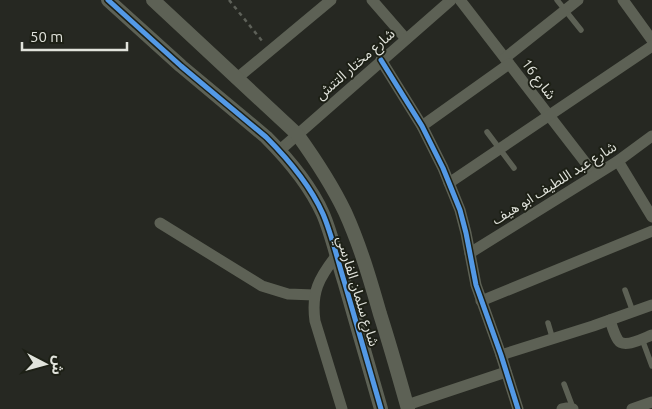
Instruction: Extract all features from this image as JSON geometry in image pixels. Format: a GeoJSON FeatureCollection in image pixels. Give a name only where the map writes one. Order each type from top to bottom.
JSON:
{"type":"FeatureCollection","features":[{"type":"Feature","properties":{"kind":"street","name":"شارع سلمان الفارسي"},"geometry":{"type":"LineString","coordinates":[[108,0],[181,66],[266,137],[280,150],[298,172],[323,215],[381,409]]}},
{"type":"Feature","properties":{"kind":"street","name":"شارع سلمان الفارسي"},"geometry":{"type":"LineString","coordinates":[[153,0],[297,134],[331,184],[345,211],[367,267],[408,407]]}},
{"type":"Feature","properties":{"kind":"street"},"geometry":{"type":"LineString","coordinates":[[236,79],[331,0]]}},
{"type":"Feature","properties":{"kind":"street"},"geometry":{"type":"LineString","coordinates":[[372,0],[406,39]]}},
{"type":"Feature","properties":{"kind":"street","name":"شارع مختار التتش"},"geometry":{"type":"LineString","coordinates":[[280,150],[451,0]]}},
{"type":"Feature","properties":{"kind":"street","name":"شارع 16"},"geometry":{"type":"LineString","coordinates":[[460,0],[595,176]]}},
{"type":"Feature","properties":{"kind":"street"},"geometry":{"type":"LineString","coordinates":[[422,126],[507,61],[578,0]]}},
{"type":"Feature","properties":{"kind":"street"},"geometry":{"type":"LineString","coordinates":[[623,0],[652,40]]}},
{"type":"Feature","properties":{"kind":"street"},"geometry":{"type":"LineString","coordinates":[[449,183],[652,46]]}},
{"type":"Feature","properties":{"kind":"street"},"geometry":{"type":"LineString","coordinates":[[382,60],[433,147],[460,210],[476,285],[518,409]]}},
{"type":"Feature","properties":{"kind":"street","name":"شارع عبد اللطيف ابو هيف"},"geometry":{"type":"LineString","coordinates":[[470,253],[595,176],[652,136]]}},
{"type":"Feature","properties":{"kind":"street"},"geometry":{"type":"LineString","coordinates":[[618,161],[652,217]]}},
{"type":"Feature","properties":{"kind":"street"},"geometry":{"type":"LineString","coordinates":[[160,223],[262,286],[288,294],[314,295]]}},
{"type":"Feature","properties":{"kind":"street"},"geometry":{"type":"LineString","coordinates":[[481,301],[652,232]]}},
{"type":"Feature","properties":{"kind":"street"},"geometry":{"type":"LineString","coordinates":[[336,256],[319,281],[314,295],[313,308],[314,321],[342,409]]}},
{"type":"Feature","properties":{"kind":"street"},"geometry":{"type":"LineString","coordinates":[[501,355],[553,340],[652,305]]}},
{"type":"Feature","properties":{"kind":"street"},"geometry":{"type":"LineString","coordinates":[[610,320],[618,341],[623,344],[647,337]]}},
{"type":"Feature","properties":{"kind":"street"},"geometry":{"type":"LineString","coordinates":[[408,407],[506,372]]}},
{"type":"Feature","properties":{"kind":"street"},"geometry":{"type":"LineString","coordinates":[[632,409],[652,402]]}},
{"type":"Feature","properties":{"kind":"street"},"geometry":{"type":"LineString","coordinates":[[562,409],[573,409]]}},
{"type":"Feature","properties":{"kind":"lane"},"geometry":{"type":"LineString","coordinates":[[557,0],[581,30]]}},
{"type":"Feature","properties":{"kind":"lane"},"geometry":{"type":"LineString","coordinates":[[487,132],[514,168]]}},
{"type":"Feature","properties":{"kind":"lane"},"geometry":{"type":"LineString","coordinates":[[625,290],[633,312]]}},
{"type":"Feature","properties":{"kind":"lane"},"geometry":{"type":"LineString","coordinates":[[548,323],[553,340]]}},
{"type":"Feature","properties":{"kind":"lane"},"geometry":{"type":"LineString","coordinates":[[647,337],[652,366]]}},
{"type":"Feature","properties":{"kind":"lane"},"geometry":{"type":"LineString","coordinates":[[564,384],[573,409]]}},
{"type":"Feature","properties":{"kind":"path"},"geometry":{"type":"LineString","coordinates":[[229,0],[270,50]]}},
{"type":"Feature","properties":{"kind":"cycle path"},"geometry":{"type":"LineString","coordinates":[[108,0],[181,66],[266,137],[291,164],[305,183],[318,203],[329,231],[381,409]]}},
{"type":"Feature","properties":{"kind":"cycle path"},"geometry":{"type":"LineString","coordinates":[[381,60],[422,126],[443,168],[460,210],[476,285],[518,409]]}}]}
